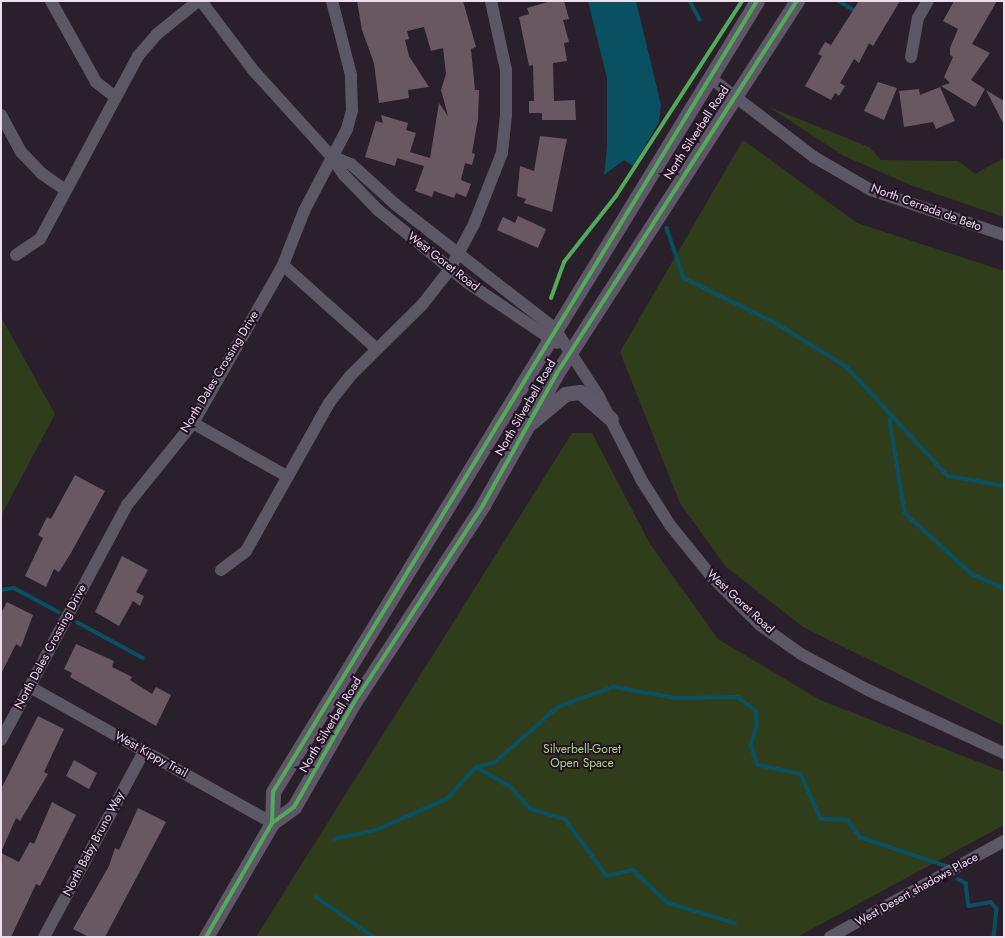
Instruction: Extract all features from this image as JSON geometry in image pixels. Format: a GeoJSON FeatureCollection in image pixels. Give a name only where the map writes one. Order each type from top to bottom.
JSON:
{"type":"FeatureCollection","features":[{"type":"Feature","properties":{"kind":"main road","name":"North Silverbell Road"},"geometry":{"type":"LineString","coordinates":[[272,823],[273,792],[551,334],[712,79],[757,1]]}},
{"type":"Feature","properties":{"kind":"main road","name":"North Silverbell Road"},"geometry":{"type":"LineString","coordinates":[[206,937],[272,823],[294,807],[353,704],[483,505],[523,429],[571,350],[733,96],[797,1]]}},
{"type":"Feature","properties":{"kind":"main road"},"geometry":{"type":"LineString","coordinates":[[523,429],[565,394],[580,392],[611,419]]}},
{"type":"Feature","properties":{"kind":"street"},"geometry":{"type":"LineString","coordinates":[[51,1],[96,82],[115,97]]}},
{"type":"Feature","properties":{"kind":"street"},"geometry":{"type":"LineString","coordinates":[[16,255],[40,239],[138,56],[157,34],[200,1]]}},
{"type":"Feature","properties":{"kind":"street","name":"West Goret Road"},"geometry":{"type":"LineString","coordinates":[[200,1],[252,70],[331,156],[344,175],[378,210],[450,269],[551,334]]}},
{"type":"Feature","properties":{"kind":"street","name":"North Dales Crossing Drive"},"geometry":{"type":"LineString","coordinates":[[1,740],[127,505],[193,423],[283,265],[304,211],[331,156],[347,129],[352,110],[351,75],[332,1]]}},
{"type":"Feature","properties":{"kind":"street"},"geometry":{"type":"LineString","coordinates":[[221,570],[246,551],[329,403],[350,376],[422,304],[450,269],[492,184],[502,153],[506,114],[506,70],[491,1]]}},
{"type":"Feature","properties":{"kind":"street"},"geometry":{"type":"LineString","coordinates":[[911,57],[918,18],[928,1]]}},
{"type":"Feature","properties":{"kind":"street","name":"North Cerrada de Beto"},"geometry":{"type":"LineString","coordinates":[[712,79],[814,156],[871,190],[1004,235]]}},
{"type":"Feature","properties":{"kind":"street"},"geometry":{"type":"LineString","coordinates":[[1,115],[21,152],[41,173],[65,190]]}},
{"type":"Feature","properties":{"kind":"street","name":"West Goret Road"},"geometry":{"type":"LineString","coordinates":[[331,156],[351,164],[389,200],[458,254],[571,350],[611,419],[642,481],[670,525],[712,577],[760,625],[801,654],[868,690],[1004,754]]}},
{"type":"Feature","properties":{"kind":"street"},"geometry":{"type":"LineString","coordinates":[[283,265],[376,349]]}},
{"type":"Feature","properties":{"kind":"street"},"geometry":{"type":"LineString","coordinates":[[193,423],[288,477]]}},
{"type":"Feature","properties":{"kind":"street","name":"West Kippy Trail"},"geometry":{"type":"LineString","coordinates":[[30,687],[272,823]]}},
{"type":"Feature","properties":{"kind":"street","name":"North Baby Bruno Way"},"geometry":{"type":"LineString","coordinates":[[44,937],[144,751]]}},
{"type":"Feature","properties":{"kind":"street","name":"West Desert shadows Place"},"geometry":{"type":"LineString","coordinates":[[830,937],[1004,841]]}},
{"type":"Feature","properties":{"kind":"green space"},"geometry":{"type":"Polygon","coordinates":[[[769,107],[869,147],[881,160],[958,161],[975,174],[1004,158],[1004,217],[913,186],[844,156],[769,107]]]}},
{"type":"Feature","properties":{"kind":"green space"},"geometry":{"type":"Polygon","coordinates":[[[743,140],[857,223],[1004,271],[1004,726],[803,627],[726,567],[680,503],[620,352],[743,140]]]}},
{"type":"Feature","properties":{"kind":"green space"},"geometry":{"type":"Polygon","coordinates":[[[1,317],[55,414],[1,516],[1,317]]]}},
{"type":"Feature","properties":{"kind":"green space","name":"Silverbell-Goret Open Space"},"geometry":{"type":"Polygon","coordinates":[[[572,433],[592,433],[650,544],[718,639],[820,700],[1004,772],[1004,825],[797,937],[256,937],[572,433]]]}},
{"type":"Feature","properties":{"kind":"water"},"geometry":{"type":"Polygon","coordinates":[[[588,1],[636,1],[661,105],[659,122],[633,166],[624,160],[604,175],[607,148],[607,78],[588,1]]]}},
{"type":"Feature","properties":{"kind":"building"},"geometry":{"type":"Polygon","coordinates":[[[357,1],[463,1],[476,47],[471,49],[475,90],[479,90],[478,119],[472,153],[475,154],[472,165],[465,163],[461,180],[471,184],[466,197],[456,193],[454,198],[434,191],[432,197],[415,191],[424,166],[397,158],[395,166],[365,157],[376,121],[383,123],[381,115],[408,123],[406,130],[416,133],[410,152],[430,158],[439,103],[448,116],[441,90],[446,74],[443,48],[431,51],[424,27],[407,31],[409,39],[405,40],[409,56],[429,87],[408,90],[409,98],[379,103],[374,63],[362,30],[357,1]]]}},
{"type":"Feature","properties":{"kind":"building"},"geometry":{"type":"Polygon","coordinates":[[[551,1],[564,1],[569,19],[563,20],[569,42],[564,43],[567,61],[553,63],[554,101],[575,100],[576,120],[542,120],[542,113],[529,113],[529,101],[534,101],[533,65],[529,66],[519,17],[529,14],[527,8],[551,1]]]}},
{"type":"Feature","properties":{"kind":"building"},"geometry":{"type":"Polygon","coordinates":[[[859,1],[900,1],[873,46],[869,43],[859,63],[854,59],[840,83],[845,86],[839,96],[835,93],[831,100],[805,86],[822,56],[818,54],[825,42],[831,45],[859,1]]]}},
{"type":"Feature","properties":{"kind":"building"},"geometry":{"type":"Polygon","coordinates":[[[954,1],[997,1],[972,44],[990,53],[971,80],[985,89],[975,107],[941,86],[950,83],[944,77],[953,57],[950,55],[950,48],[958,29],[943,21],[954,1]]]}},
{"type":"Feature","properties":{"kind":"building"},"geometry":{"type":"Polygon","coordinates":[[[878,82],[897,88],[884,120],[864,111],[878,82]]]}},
{"type":"Feature","properties":{"kind":"building"},"geometry":{"type":"Polygon","coordinates":[[[940,87],[955,121],[936,129],[933,122],[904,127],[899,91],[919,89],[920,95],[940,87]]]}},
{"type":"Feature","properties":{"kind":"building"},"geometry":{"type":"Polygon","coordinates":[[[986,90],[1004,101],[1004,125],[986,90]]]}},
{"type":"Feature","properties":{"kind":"building"},"geometry":{"type":"Polygon","coordinates":[[[540,136],[567,139],[552,212],[524,203],[526,199],[517,196],[520,166],[534,171],[540,136]]]}},
{"type":"Feature","properties":{"kind":"building"},"geometry":{"type":"Polygon","coordinates":[[[518,216],[546,229],[538,248],[497,230],[503,217],[515,223],[518,216]]]}},
{"type":"Feature","properties":{"kind":"building"},"geometry":{"type":"Polygon","coordinates":[[[75,475],[105,491],[71,553],[59,572],[54,569],[46,587],[25,576],[43,538],[38,535],[47,517],[51,519],[75,475]]]}},
{"type":"Feature","properties":{"kind":"building"},"geometry":{"type":"Polygon","coordinates":[[[122,556],[148,570],[136,592],[144,596],[140,606],[133,601],[119,626],[95,612],[122,556]]]}},
{"type":"Feature","properties":{"kind":"building"},"geometry":{"type":"Polygon","coordinates":[[[7,602],[33,615],[21,647],[16,644],[1,674],[1,613],[7,602]]]}},
{"type":"Feature","properties":{"kind":"building"},"geometry":{"type":"Polygon","coordinates":[[[76,644],[114,661],[112,667],[132,677],[130,680],[152,694],[156,687],[171,695],[156,726],[70,677],[72,673],[64,669],[76,644]]]}},
{"type":"Feature","properties":{"kind":"building"},"geometry":{"type":"Polygon","coordinates":[[[38,716],[64,729],[44,772],[48,774],[20,821],[16,818],[1,852],[1,789],[38,716]]]}},
{"type":"Feature","properties":{"kind":"building"},"geometry":{"type":"Polygon","coordinates":[[[74,760],[97,773],[89,789],[66,776],[74,760]]]}},
{"type":"Feature","properties":{"kind":"building"},"geometry":{"type":"Polygon","coordinates":[[[52,802],[76,815],[40,886],[36,884],[11,937],[1,937],[1,853],[19,862],[30,842],[34,844],[52,802]]]}},
{"type":"Feature","properties":{"kind":"building"},"geometry":{"type":"Polygon","coordinates":[[[138,808],[166,822],[105,937],[89,937],[73,929],[109,866],[115,848],[119,850],[138,808]]]}},
{"type":"Feature","properties":{"kind":"waterway"},"geometry":{"type":"LineString","coordinates":[[690,1],[700,20]]}},
{"type":"Feature","properties":{"kind":"waterway"},"geometry":{"type":"LineString","coordinates":[[839,1],[857,12]]}},
{"type":"Feature","properties":{"kind":"waterway"},"geometry":{"type":"LineString","coordinates":[[667,228],[684,278],[776,323],[847,367],[948,476],[1004,486]]}},
{"type":"Feature","properties":{"kind":"waterway"},"geometry":{"type":"LineString","coordinates":[[890,420],[905,513],[972,574],[1004,588]]}},
{"type":"Feature","properties":{"kind":"waterway"},"geometry":{"type":"LineString","coordinates":[[1,590],[14,588],[59,612]]}},
{"type":"Feature","properties":{"kind":"waterway"},"geometry":{"type":"LineString","coordinates":[[77,622],[143,658]]}},
{"type":"Feature","properties":{"kind":"waterway"},"geometry":{"type":"LineString","coordinates":[[334,839],[376,830],[447,799],[476,767],[494,763],[558,707],[613,687],[676,698],[738,697],[756,711],[757,727],[751,745],[758,765],[801,774],[821,819],[848,820],[860,837],[946,866]]}},
{"type":"Feature","properties":{"kind":"waterway"},"geometry":{"type":"LineString","coordinates":[[476,767],[511,787],[531,809],[566,820],[607,876],[633,870],[668,903],[735,923]]}},
{"type":"Feature","properties":{"kind":"waterway"},"geometry":{"type":"LineString","coordinates":[[958,879],[966,883],[969,906],[991,902],[997,909],[994,937]]}},
{"type":"Feature","properties":{"kind":"waterway"},"geometry":{"type":"LineString","coordinates":[[316,897],[374,937]]}},
{"type":"Feature","properties":{"kind":"cycle path"},"geometry":{"type":"LineString","coordinates":[[551,298],[564,262],[616,196],[742,1]]}},
{"type":"Feature","properties":{"kind":"cycle path"},"geometry":{"type":"LineString","coordinates":[[272,823],[273,792],[757,1]]}},
{"type":"Feature","properties":{"kind":"cycle path"},"geometry":{"type":"LineString","coordinates":[[206,937],[272,823],[294,807],[353,704],[483,505],[557,373],[797,1]]}}]}
